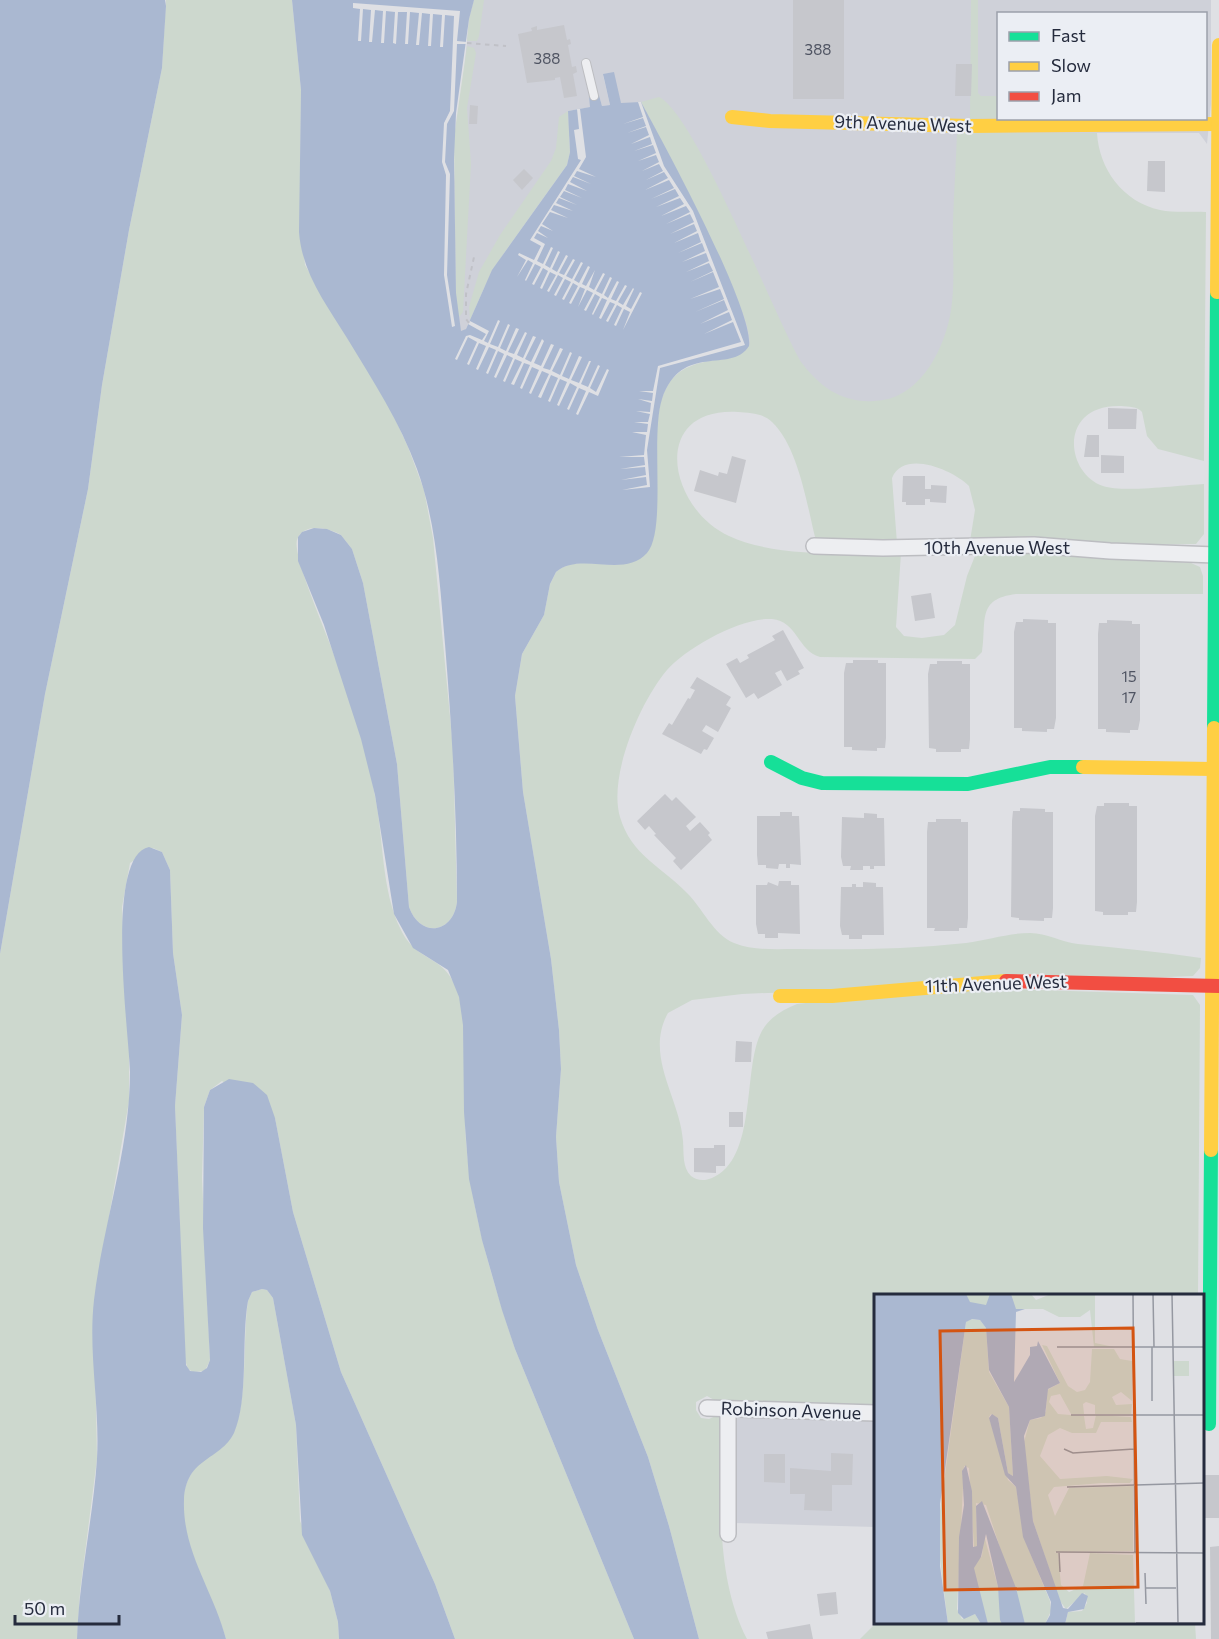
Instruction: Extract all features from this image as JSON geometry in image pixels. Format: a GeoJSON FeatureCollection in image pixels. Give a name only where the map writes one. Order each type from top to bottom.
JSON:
{"type":"FeatureCollection","features":[{"type":"Feature","properties":{"kind":"street"},"geometry":{"type":"LineString","coordinates":[[1210,1424],[1215,986],[1213,769],[1217,555],[1219,45]]}},
{"type":"Feature","properties":{"kind":"street","name":"9th Avenue West"},"geometry":{"type":"LineString","coordinates":[[732,117],[770,121],[925,123],[969,126],[1219,124]]}},
{"type":"Feature","properties":{"kind":"street","name":"10th Avenue West"},"geometry":{"type":"LineString","coordinates":[[814,546],[891,548],[1034,545],[1110,551],[1217,555]]}},
{"type":"Feature","properties":{"kind":"street"},"geometry":{"type":"LineString","coordinates":[[771,762],[802,778],[822,783],[968,784],[1050,767],[1213,769]]}},
{"type":"Feature","properties":{"kind":"street","name":"11th Avenue West"},"geometry":{"type":"LineString","coordinates":[[780,996],[832,996],[986,981],[1215,986]]}},
{"type":"Feature","properties":{"kind":"street","name":"Robinson Avenue"},"geometry":{"type":"LineString","coordinates":[[707,1408],[874,1413]]}},
{"type":"Feature","properties":{"kind":"street"},"geometry":{"type":"LineString","coordinates":[[728,1409],[728,1534]]}},
{"type":"Feature","properties":{"kind":"lane"},"geometry":{"type":"LineString","coordinates":[[586,63],[594,96]]}},
{"type":"Feature","properties":{"kind":"path"},"geometry":{"type":"LineString","coordinates":[[467,43],[506,46]]}},
{"type":"Feature","properties":{"kind":"path"},"geometry":{"type":"LineString","coordinates":[[469,322],[466,319],[466,294],[474,257]]}},
{"type":"Feature","properties":{"kind":"shaded area"},"geometry":{"type":"Polygon","coordinates":[[[166,0],[292,0],[301,90],[300,206],[305,265],[391,410],[424,490],[433,538],[453,748],[457,902],[454,913],[443,926],[436,928],[421,924],[409,907],[397,764],[363,583],[352,549],[341,535],[317,528],[300,534],[297,549],[305,579],[336,660],[363,745],[378,813],[386,882],[395,915],[408,941],[415,949],[447,972],[459,996],[465,1030],[465,1124],[469,1168],[478,1221],[499,1298],[515,1349],[634,1639],[455,1639],[435,1584],[341,1372],[293,1212],[275,1118],[222,1081],[210,1090],[204,1107],[202,1178],[210,1360],[205,1371],[193,1372],[188,1369],[185,1360],[175,1106],[182,1015],[173,953],[170,870],[162,852],[153,848],[130,863],[122,907],[129,1045],[129,1101],[94,1304],[97,1459],[80,1592],[77,1639],[0,1639],[0,954],[45,694],[88,489],[102,385],[129,230],[162,68],[166,0]]]}},
{"type":"Feature","properties":{"kind":"shaded area"},"geometry":{"type":"Polygon","coordinates":[[[474,0],[1211,0],[1211,104],[1207,144],[1199,133],[980,133],[978,408],[660,404],[730,358],[621,103],[603,75],[610,105],[602,106],[599,95],[589,97],[591,107],[568,111],[570,136],[482,291],[466,329],[462,332],[459,328],[456,293],[454,182],[469,19],[474,0]]]}},
{"type":"Feature","properties":{"kind":"shaded area"},"geometry":{"type":"Polygon","coordinates":[[[474,0],[484,0],[479,36],[477,41],[467,41],[469,19],[474,0]]]}},
{"type":"Feature","properties":{"kind":"shaded area"},"geometry":{"type":"Polygon","coordinates":[[[971,0],[978,0],[978,93],[981,96],[997,96],[997,118],[970,119],[971,0]]]}},
{"type":"Feature","properties":{"kind":"shaded area"},"geometry":{"type":"Polygon","coordinates":[[[467,46],[474,48],[476,53],[467,108],[471,164],[463,312],[457,316],[454,137],[467,46]]]}},
{"type":"Feature","properties":{"kind":"shaded area"},"geometry":{"type":"Polygon","coordinates":[[[659,97],[675,112],[693,140],[734,219],[801,362],[816,379],[833,392],[862,401],[889,399],[903,393],[925,373],[941,346],[950,316],[953,292],[953,220],[957,133],[1097,133],[1102,159],[1108,171],[1124,192],[1135,200],[1160,210],[1206,212],[1204,461],[1158,449],[1147,436],[1142,412],[1133,407],[1101,408],[1087,416],[1078,427],[1074,440],[1075,454],[1081,467],[1090,478],[1103,486],[1138,489],[1204,484],[1204,534],[1196,544],[1108,545],[970,541],[975,510],[969,486],[941,469],[917,464],[898,469],[892,478],[897,543],[816,541],[795,462],[781,433],[768,419],[756,414],[738,412],[710,415],[690,425],[680,442],[677,462],[682,483],[692,504],[708,522],[729,536],[768,548],[790,551],[901,553],[896,627],[904,636],[922,638],[944,635],[955,625],[967,576],[977,551],[1040,550],[1191,563],[1200,567],[1203,576],[1203,594],[1016,594],[1003,597],[989,606],[984,621],[982,652],[975,659],[820,657],[807,649],[792,630],[780,621],[772,619],[745,623],[730,628],[700,644],[676,661],[657,684],[637,720],[622,761],[618,781],[617,800],[625,830],[639,851],[693,899],[720,934],[734,943],[766,949],[882,949],[966,943],[1030,933],[1078,944],[1201,958],[1200,968],[1193,976],[742,994],[692,1000],[668,1013],[662,1029],[661,1061],[681,1125],[686,1168],[693,1178],[704,1180],[712,1178],[726,1168],[736,1153],[746,1113],[755,1051],[763,1029],[775,1016],[797,1004],[946,987],[1193,995],[1200,1005],[1198,1294],[874,1294],[874,1408],[716,1401],[707,1396],[696,1402],[696,1410],[701,1418],[709,1419],[718,1415],[721,1417],[724,1559],[736,1613],[747,1639],[699,1639],[648,1457],[598,1330],[576,1265],[559,1182],[556,1137],[561,1069],[559,1030],[551,959],[523,792],[515,696],[522,654],[544,615],[550,584],[556,572],[567,565],[580,563],[619,564],[631,561],[643,554],[653,540],[655,521],[654,441],[660,403],[668,385],[677,374],[689,367],[736,355],[745,351],[750,343],[737,298],[685,187],[641,102],[659,97]]]}},
{"type":"Feature","properties":{"kind":"shaded area"},"geometry":{"type":"Polygon","coordinates":[[[568,111],[570,152],[567,165],[492,270],[470,320],[469,307],[479,272],[500,235],[551,161],[556,148],[559,117],[568,111]]]}},
{"type":"Feature","properties":{"kind":"shaded area"},"geometry":{"type":"Polygon","coordinates":[[[267,1290],[273,1298],[296,1425],[300,1521],[330,1591],[338,1622],[339,1639],[226,1639],[186,1533],[183,1510],[185,1490],[193,1471],[206,1457],[231,1438],[237,1424],[243,1390],[248,1301],[252,1292],[267,1290]]]}},
{"type":"Feature","properties":{"kind":"shaded area"},"geometry":{"type":"Polygon","coordinates":[[[737,1417],[874,1418],[874,1527],[734,1523],[737,1417]]]}},
{"type":"Feature","properties":{"kind":"shaded area"},"geometry":{"type":"Polygon","coordinates":[[[875,1624],[1195,1624],[1196,1639],[860,1639],[875,1624]]]}},
{"type":"Feature","properties":{"kind":"water"},"geometry":{"type":"Polygon","coordinates":[[[0,0],[165,0],[166,6],[162,68],[129,230],[102,385],[88,489],[45,694],[0,954],[0,0]]]}},
{"type":"Feature","properties":{"kind":"water"},"geometry":{"type":"Polygon","coordinates":[[[292,0],[474,0],[469,19],[456,113],[454,159],[456,293],[461,331],[466,329],[492,270],[567,165],[570,152],[568,111],[590,107],[589,97],[599,95],[602,106],[610,105],[603,74],[614,72],[621,103],[641,102],[668,152],[723,263],[747,327],[749,346],[741,354],[731,358],[694,364],[682,370],[671,381],[662,399],[657,435],[656,524],[653,541],[647,553],[626,564],[577,564],[566,566],[556,572],[550,584],[544,615],[522,654],[515,696],[523,792],[551,959],[559,1030],[561,1069],[556,1137],[559,1182],[576,1265],[598,1330],[648,1457],[699,1639],[634,1639],[515,1349],[482,1240],[469,1179],[464,1112],[463,1025],[459,997],[448,970],[413,948],[394,914],[375,795],[361,739],[324,625],[298,561],[298,537],[302,532],[314,528],[327,529],[341,535],[352,549],[363,583],[397,764],[409,907],[421,924],[436,928],[443,926],[454,913],[457,902],[456,837],[448,676],[433,533],[424,490],[403,435],[316,288],[301,247],[299,232],[301,90],[292,0]]]}},
{"type":"Feature","properties":{"kind":"water"},"geometry":{"type":"Polygon","coordinates":[[[149,847],[162,852],[170,870],[173,953],[182,1015],[175,1106],[186,1365],[190,1371],[201,1372],[207,1368],[210,1360],[203,1228],[204,1107],[210,1090],[229,1079],[253,1083],[267,1095],[275,1118],[293,1212],[341,1372],[435,1584],[455,1639],[339,1639],[338,1622],[330,1591],[302,1535],[296,1425],[273,1298],[267,1290],[262,1289],[252,1292],[248,1301],[242,1403],[234,1433],[221,1449],[197,1467],[191,1475],[186,1486],[184,1500],[188,1537],[193,1554],[226,1639],[77,1639],[80,1594],[97,1459],[92,1340],[94,1300],[103,1243],[121,1158],[129,1101],[130,1072],[122,948],[123,912],[127,880],[135,858],[149,847]]]}},
{"type":"Feature","properties":{"kind":"pier"},"geometry":{"type":"Polygon","coordinates":[[[353,3],[460,11],[457,41],[467,42],[467,44],[457,44],[454,111],[447,124],[445,162],[450,174],[447,275],[455,326],[452,327],[444,275],[446,175],[442,162],[444,123],[450,111],[454,16],[445,15],[443,47],[440,47],[442,15],[433,14],[431,46],[428,46],[430,14],[422,13],[419,45],[416,45],[419,13],[410,12],[408,44],[405,44],[407,12],[398,12],[396,44],[393,43],[395,12],[386,11],[384,43],[381,43],[383,11],[375,10],[372,42],[369,42],[371,10],[363,9],[361,41],[358,41],[360,9],[353,8],[353,3]]]}},
{"type":"Feature","properties":{"kind":"pier"},"geometry":{"type":"Polygon","coordinates":[[[638,102],[641,102],[664,166],[693,211],[745,345],[660,368],[647,450],[650,487],[622,490],[647,485],[646,477],[621,480],[646,475],[645,467],[620,469],[645,465],[644,457],[619,457],[644,455],[646,435],[632,432],[647,432],[648,424],[634,422],[648,422],[650,414],[636,411],[650,412],[651,403],[638,399],[652,401],[653,393],[639,391],[653,391],[658,366],[741,342],[733,322],[704,334],[732,320],[729,312],[700,324],[728,310],[724,300],[695,312],[724,299],[720,289],[690,299],[719,287],[713,272],[690,282],[713,271],[709,263],[686,272],[709,261],[706,253],[682,262],[705,251],[702,243],[678,253],[701,242],[698,233],[674,243],[697,231],[694,224],[670,234],[694,222],[690,214],[666,224],[690,212],[686,206],[661,216],[684,204],[680,198],[656,207],[679,196],[675,189],[651,199],[674,188],[669,180],[645,190],[668,178],[664,172],[646,180],[663,171],[659,164],[642,171],[659,162],[656,155],[638,161],[656,153],[653,145],[634,151],[652,144],[650,137],[631,144],[649,135],[646,127],[627,133],[646,126],[643,118],[623,124],[643,117],[638,102]]]}},
{"type":"Feature","properties":{"kind":"pier"},"geometry":{"type":"Polygon","coordinates":[[[577,109],[580,109],[586,157],[579,169],[596,177],[577,171],[574,176],[591,184],[573,177],[570,182],[587,191],[568,184],[565,190],[582,198],[564,191],[560,197],[577,205],[559,198],[556,203],[573,211],[554,205],[551,210],[568,218],[550,212],[542,224],[553,231],[541,226],[538,231],[548,238],[537,233],[534,238],[545,244],[537,261],[543,264],[551,247],[553,248],[545,265],[550,268],[558,251],[560,252],[552,269],[557,272],[566,255],[568,256],[559,273],[564,275],[573,259],[575,260],[566,276],[572,279],[581,262],[583,263],[574,280],[579,283],[588,266],[590,267],[582,284],[586,286],[595,270],[589,287],[594,290],[603,273],[605,274],[596,291],[602,294],[610,277],[612,278],[604,295],[608,298],[617,281],[619,282],[611,299],[616,301],[625,285],[627,286],[618,302],[623,305],[633,288],[626,306],[631,309],[640,292],[642,293],[623,330],[630,312],[624,309],[616,326],[614,325],[622,308],[617,305],[608,322],[606,321],[615,304],[610,302],[601,319],[599,318],[607,300],[602,298],[593,315],[600,297],[595,294],[586,311],[584,310],[593,293],[587,290],[578,307],[585,289],[580,287],[571,304],[569,303],[578,286],[573,283],[564,300],[562,299],[571,282],[565,279],[556,296],[554,295],[563,278],[558,275],[549,292],[547,291],[556,275],[550,272],[542,289],[540,288],[548,271],[543,268],[534,285],[532,284],[541,267],[535,264],[526,281],[533,263],[528,260],[517,277],[526,260],[518,255],[519,253],[534,260],[541,246],[530,240],[581,160],[578,159],[574,130],[579,129],[577,109]]]}},
{"type":"Feature","properties":{"kind":"pier"},"geometry":{"type":"Polygon","coordinates":[[[498,320],[500,321],[490,344],[498,347],[508,324],[510,325],[500,348],[506,351],[516,328],[519,329],[508,352],[514,354],[525,332],[527,333],[517,355],[523,358],[533,336],[536,337],[525,359],[531,362],[542,339],[544,341],[534,363],[541,366],[551,344],[554,345],[543,368],[550,370],[560,348],[563,349],[552,371],[560,375],[570,352],[572,353],[562,376],[569,379],[579,356],[582,357],[571,380],[579,383],[591,361],[581,384],[588,387],[598,365],[600,366],[590,388],[596,392],[607,369],[609,370],[598,396],[589,392],[578,415],[576,414],[586,391],[579,388],[569,410],[567,409],[577,387],[570,383],[559,406],[557,405],[567,382],[560,379],[550,402],[548,401],[558,378],[551,375],[541,398],[538,397],[549,374],[542,371],[531,394],[529,393],[539,370],[532,367],[522,389],[520,388],[530,365],[524,363],[514,385],[511,384],[522,362],[515,359],[505,382],[503,381],[513,358],[507,355],[496,378],[494,377],[504,354],[498,351],[488,374],[486,373],[496,350],[489,347],[478,370],[476,369],[486,346],[479,343],[469,365],[467,364],[477,342],[468,337],[457,360],[455,359],[466,336],[470,335],[482,340],[486,334],[468,324],[470,321],[489,331],[484,341],[488,343],[498,320]]]}},
{"type":"Feature","properties":{"kind":"building"},"geometry":{"type":"Polygon","coordinates":[[[793,0],[844,0],[844,99],[793,99],[793,0]]]}},
{"type":"Feature","properties":{"kind":"building"},"geometry":{"type":"Polygon","coordinates":[[[564,25],[567,40],[570,39],[571,44],[568,45],[572,67],[576,66],[577,72],[573,74],[577,96],[564,98],[560,77],[555,80],[527,83],[518,34],[532,31],[531,28],[537,26],[537,30],[564,25]]]}},
{"type":"Feature","properties":{"kind":"building"},"geometry":{"type":"Polygon","coordinates":[[[956,64],[972,64],[971,96],[955,96],[956,64]]]}},
{"type":"Feature","properties":{"kind":"building"},"geometry":{"type":"Polygon","coordinates":[[[470,105],[478,106],[477,124],[469,124],[470,105]]]}},
{"type":"Feature","properties":{"kind":"building"},"geometry":{"type":"Polygon","coordinates":[[[1148,161],[1165,161],[1165,192],[1147,191],[1148,161]]]}},
{"type":"Feature","properties":{"kind":"building"},"geometry":{"type":"Polygon","coordinates":[[[524,169],[533,178],[522,190],[513,180],[524,169]]]}},
{"type":"Feature","properties":{"kind":"building"},"geometry":{"type":"Polygon","coordinates":[[[1108,408],[1137,409],[1136,429],[1108,429],[1108,408]]]}},
{"type":"Feature","properties":{"kind":"building"},"geometry":{"type":"Polygon","coordinates":[[[1087,435],[1099,435],[1099,457],[1084,457],[1087,435]]]}},
{"type":"Feature","properties":{"kind":"building"},"geometry":{"type":"Polygon","coordinates":[[[1101,455],[1124,456],[1124,473],[1101,473],[1101,455]]]}},
{"type":"Feature","properties":{"kind":"building"},"geometry":{"type":"Polygon","coordinates":[[[732,456],[746,460],[736,503],[694,491],[700,470],[718,476],[719,472],[727,474],[732,456]]]}},
{"type":"Feature","properties":{"kind":"building"},"geometry":{"type":"Polygon","coordinates":[[[903,476],[925,476],[925,489],[931,489],[931,485],[947,486],[946,503],[930,502],[930,499],[925,499],[925,505],[906,505],[906,502],[902,502],[903,476]]]}},
{"type":"Feature","properties":{"kind":"building"},"geometry":{"type":"Polygon","coordinates":[[[931,593],[935,618],[915,621],[911,596],[931,593]]]}},
{"type":"Feature","properties":{"kind":"building"},"geometry":{"type":"Polygon","coordinates":[[[1023,619],[1048,620],[1048,623],[1056,623],[1056,718],[1054,729],[1047,729],[1047,732],[1022,731],[1022,728],[1014,728],[1014,632],[1016,622],[1023,622],[1023,619]]]}},
{"type":"Feature","properties":{"kind":"building"},"geometry":{"type":"Polygon","coordinates":[[[1107,620],[1132,621],[1132,624],[1140,624],[1140,720],[1138,730],[1130,730],[1130,733],[1106,732],[1106,729],[1098,729],[1098,634],[1099,623],[1107,623],[1107,620]]]}},
{"type":"Feature","properties":{"kind":"building"},"geometry":{"type":"Polygon","coordinates":[[[783,630],[804,668],[798,671],[800,674],[787,681],[781,670],[775,673],[782,685],[758,699],[754,693],[746,698],[726,664],[737,658],[740,663],[749,658],[747,655],[775,640],[772,636],[783,630]]]}},
{"type":"Feature","properties":{"kind":"building"},"geometry":{"type":"Polygon","coordinates":[[[853,660],[878,660],[878,663],[886,663],[885,748],[877,748],[877,751],[852,750],[852,747],[844,747],[844,673],[846,663],[853,663],[853,660]]]}},
{"type":"Feature","properties":{"kind":"building"},"geometry":{"type":"Polygon","coordinates":[[[937,661],[962,661],[962,664],[970,664],[969,749],[961,749],[961,752],[936,752],[936,749],[929,748],[928,674],[930,664],[937,664],[937,661]]]}},
{"type":"Feature","properties":{"kind":"building"},"geometry":{"type":"Polygon","coordinates":[[[697,677],[731,697],[726,705],[731,708],[718,732],[706,725],[702,731],[714,738],[707,750],[704,749],[701,754],[662,734],[669,723],[672,725],[688,698],[690,699],[695,690],[690,688],[697,677]]]}},
{"type":"Feature","properties":{"kind":"building"},"geometry":{"type":"Polygon","coordinates":[[[665,794],[672,801],[676,797],[696,817],[686,826],[690,831],[700,822],[710,833],[708,835],[712,840],[681,870],[673,861],[676,858],[654,835],[656,834],[649,826],[645,830],[637,821],[665,794]]]}},
{"type":"Feature","properties":{"kind":"building"},"geometry":{"type":"Polygon","coordinates":[[[1104,803],[1129,803],[1129,806],[1137,806],[1137,902],[1136,912],[1128,912],[1128,915],[1103,915],[1103,912],[1095,911],[1095,816],[1097,806],[1104,806],[1104,803]]]}},
{"type":"Feature","properties":{"kind":"building"},"geometry":{"type":"Polygon","coordinates":[[[1020,808],[1045,809],[1045,812],[1053,812],[1053,908],[1052,918],[1044,918],[1044,921],[1019,920],[1019,918],[1011,917],[1012,821],[1013,811],[1020,811],[1020,808]]]}},
{"type":"Feature","properties":{"kind":"building"},"geometry":{"type":"Polygon","coordinates":[[[780,812],[792,812],[792,816],[799,816],[801,865],[790,864],[790,868],[786,868],[786,864],[779,864],[778,869],[766,868],[766,865],[758,865],[757,816],[780,816],[780,812]]]}},
{"type":"Feature","properties":{"kind":"building"},"geometry":{"type":"Polygon","coordinates":[[[864,813],[877,814],[877,818],[884,818],[885,866],[874,866],[874,869],[870,869],[870,866],[863,866],[863,870],[850,870],[851,866],[843,866],[841,857],[842,817],[864,818],[864,813]]]}},
{"type":"Feature","properties":{"kind":"building"},"geometry":{"type":"Polygon","coordinates":[[[936,819],[961,819],[961,822],[968,822],[968,918],[967,928],[959,928],[959,931],[934,931],[935,928],[927,928],[927,832],[928,822],[936,822],[936,819]]]}},
{"type":"Feature","properties":{"kind":"building"},"geometry":{"type":"Polygon","coordinates":[[[779,881],[791,881],[791,885],[799,885],[800,934],[778,933],[778,938],[765,938],[765,934],[758,934],[756,924],[756,885],[767,885],[768,882],[778,886],[779,881]]]}},
{"type":"Feature","properties":{"kind":"building"},"geometry":{"type":"Polygon","coordinates":[[[863,882],[876,883],[876,887],[883,887],[884,935],[862,935],[862,939],[849,939],[849,935],[842,935],[840,926],[841,887],[852,887],[852,884],[856,884],[856,887],[863,887],[863,882]]]}},
{"type":"Feature","properties":{"kind":"building"},"geometry":{"type":"Polygon","coordinates":[[[736,1041],[752,1042],[751,1062],[735,1062],[736,1041]]]}},
{"type":"Feature","properties":{"kind":"building"},"geometry":{"type":"Polygon","coordinates":[[[729,1112],[743,1112],[743,1127],[729,1127],[729,1112]]]}},
{"type":"Feature","properties":{"kind":"building"},"geometry":{"type":"Polygon","coordinates":[[[714,1145],[725,1145],[725,1166],[716,1166],[716,1173],[694,1172],[694,1148],[714,1148],[714,1145]]]}},
{"type":"Feature","properties":{"kind":"building"},"geometry":{"type":"Polygon","coordinates":[[[831,1453],[853,1454],[852,1485],[832,1485],[832,1511],[804,1510],[805,1494],[790,1494],[790,1468],[831,1471],[831,1453]]]}},
{"type":"Feature","properties":{"kind":"building"},"geometry":{"type":"Polygon","coordinates":[[[764,1454],[785,1454],[785,1483],[764,1482],[764,1454]]]}},
{"type":"Feature","properties":{"kind":"building"},"geometry":{"type":"Polygon","coordinates":[[[1204,1475],[1219,1475],[1219,1518],[1204,1518],[1204,1475]]]}},
{"type":"Feature","properties":{"kind":"building"},"geometry":{"type":"Polygon","coordinates":[[[1219,1546],[1219,1639],[1211,1639],[1210,1547],[1219,1546]]]}},
{"type":"Feature","properties":{"kind":"building"},"geometry":{"type":"Polygon","coordinates":[[[836,1592],[838,1614],[820,1616],[817,1594],[836,1592]]]}},
{"type":"Feature","properties":{"kind":"building"},"geometry":{"type":"Polygon","coordinates":[[[810,1624],[813,1639],[768,1639],[766,1632],[810,1624]]]}},
{"type":"Feature","properties":{"kind":"traffic: fast"},"geometry":{"type":"LineString","coordinates":[[1214,728],[1217,292]]}},
{"type":"Feature","properties":{"kind":"traffic: fast"},"geometry":{"type":"LineString","coordinates":[[771,762],[802,778],[822,783],[968,784],[1050,767],[1083,767]]}},
{"type":"Feature","properties":{"kind":"traffic: fast"},"geometry":{"type":"LineString","coordinates":[[1209,1424],[1211,1150]]}},
{"type":"Feature","properties":{"kind":"traffic: slow"},"geometry":{"type":"LineString","coordinates":[[1217,292],[1219,45]]}},
{"type":"Feature","properties":{"kind":"traffic: slow"},"geometry":{"type":"LineString","coordinates":[[732,117],[770,121],[969,126],[1219,124]]}},
{"type":"Feature","properties":{"kind":"traffic: slow"},"geometry":{"type":"LineString","coordinates":[[1211,1150],[1214,728]]}},
{"type":"Feature","properties":{"kind":"traffic: slow"},"geometry":{"type":"LineString","coordinates":[[1083,767],[1213,769]]}},
{"type":"Feature","properties":{"kind":"traffic: slow"},"geometry":{"type":"LineString","coordinates":[[780,996],[832,996],[1006,981]]}},
{"type":"Feature","properties":{"kind":"traffic: jam"},"geometry":{"type":"LineString","coordinates":[[1006,981],[1219,986]]}}]}
